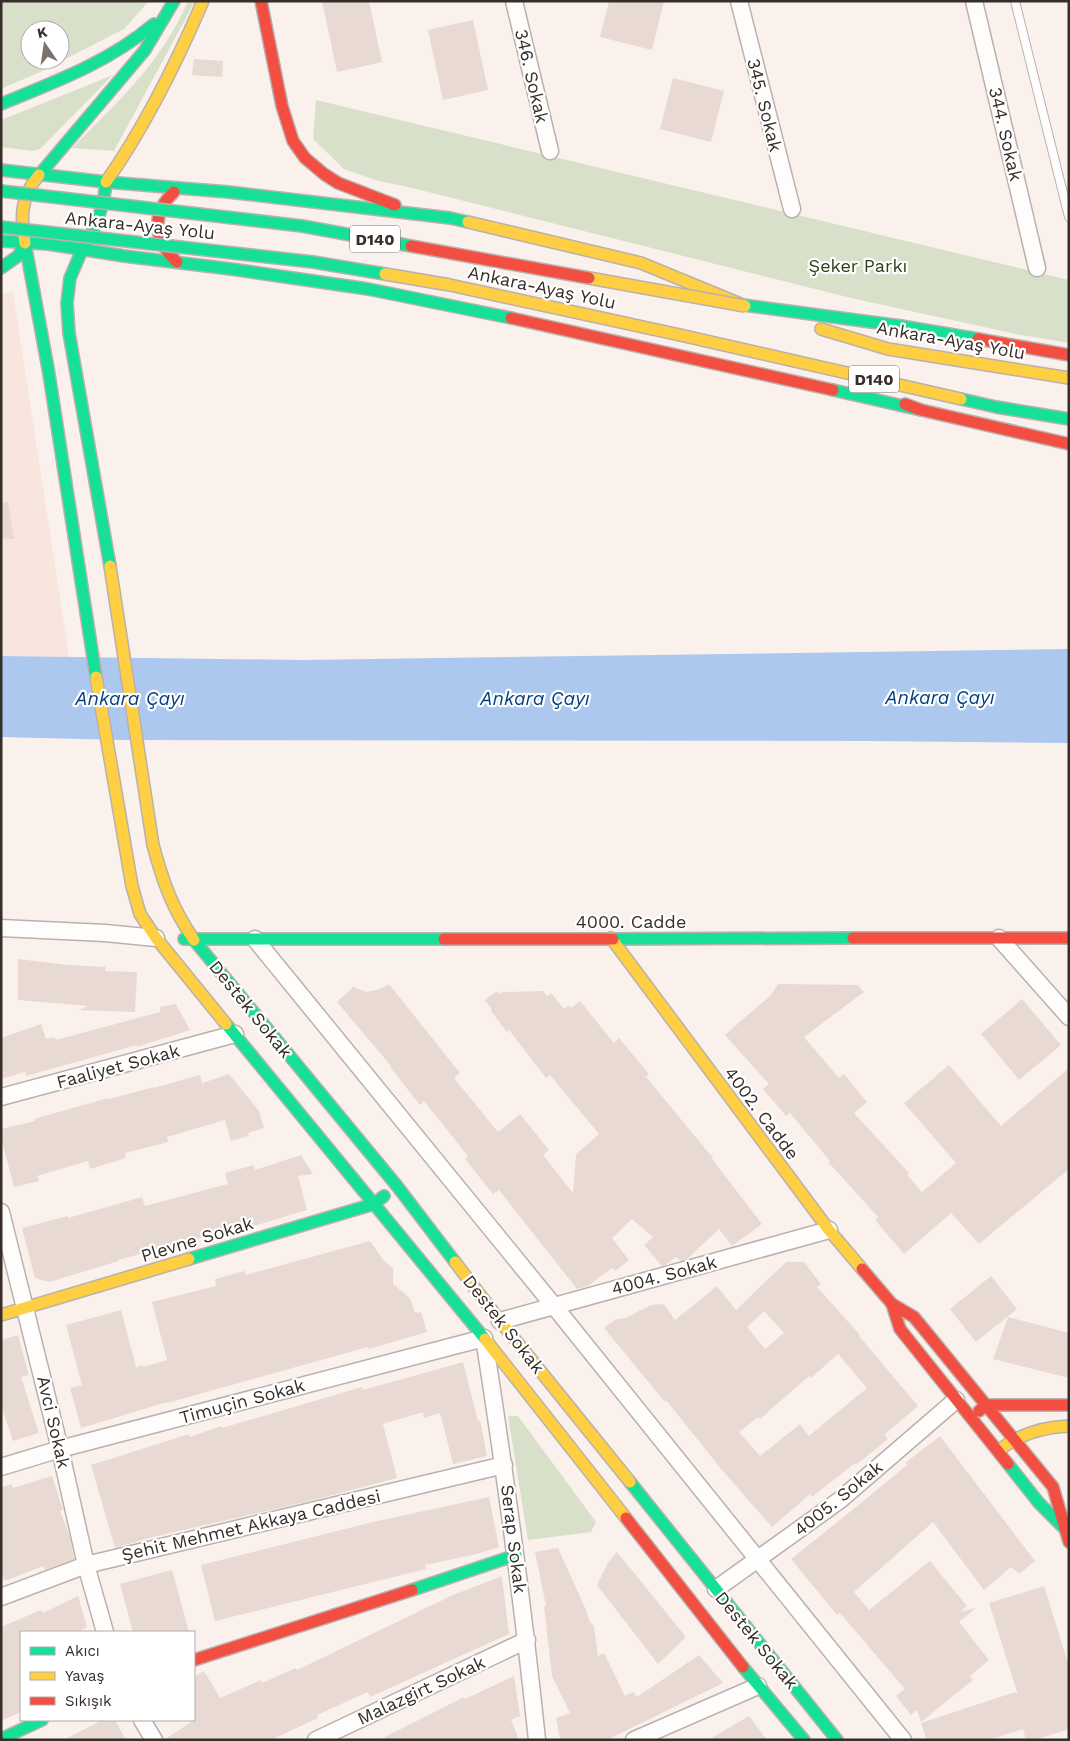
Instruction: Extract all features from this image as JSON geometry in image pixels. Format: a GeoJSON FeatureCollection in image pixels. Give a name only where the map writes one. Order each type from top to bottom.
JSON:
{"type":"FeatureCollection","features":[{"type":"Feature","properties":{"kind":"main road"},"geometry":{"type":"LineString","coordinates":[[106,182],[125,157],[175,66],[203,1]]}},
{"type":"Feature","properties":{"kind":"main road"},"geometry":{"type":"LineString","coordinates":[[261,1],[282,106],[293,141],[305,158],[320,172],[338,183],[417,213]]}},
{"type":"Feature","properties":{"kind":"main road"},"geometry":{"type":"LineString","coordinates":[[1,104],[110,56],[141,35],[172,4]]}},
{"type":"Feature","properties":{"kind":"main road","name":"Destek Sokak"},"geometry":{"type":"LineString","coordinates":[[172,4],[145,50],[30,185],[22,205],[21,222],[49,374],[106,748],[132,886],[140,914],[156,938],[484,1338],[758,1686],[804,1740]]}},
{"type":"Feature","properties":{"kind":"main road"},"geometry":{"type":"LineString","coordinates":[[1,170],[106,182],[181,187],[450,218],[641,264],[745,306],[900,326],[1069,354]]}},
{"type":"Feature","properties":{"kind":"main road","name":"Destek Sokak"},"geometry":{"type":"LineString","coordinates":[[106,182],[101,214],[70,278],[67,304],[69,333],[124,649],[153,845],[162,879],[175,911],[193,939],[397,1186],[500,1320],[838,1740]]}},
{"type":"Feature","properties":{"kind":"main road"},"geometry":{"type":"LineString","coordinates":[[179,263],[164,250],[157,231],[162,205],[170,195],[181,187]]}},
{"type":"Feature","properties":{"kind":"main road","name":"Ankara-Ayaş Yolu"},"geometry":{"type":"LineString","coordinates":[[1,191],[302,226],[745,306],[888,349],[1069,378]]}},
{"type":"Feature","properties":{"kind":"main road","name":"Ankara-Ayaş Yolu"},"geometry":{"type":"LineString","coordinates":[[1,227],[313,262],[450,285],[757,351],[996,407],[1069,419]]}},
{"type":"Feature","properties":{"kind":"main road"},"geometry":{"type":"LineString","coordinates":[[1,241],[48,244],[179,263],[231,268],[368,289],[451,305],[1069,444]]}},
{"type":"Feature","properties":{"kind":"main road"},"geometry":{"type":"LineString","coordinates":[[1,253],[25,243]]}},
{"type":"Feature","properties":{"kind":"main road"},"geometry":{"type":"LineString","coordinates":[[1,268],[18,256],[25,243]]}},
{"type":"Feature","properties":{"kind":"main road"},"geometry":{"type":"LineString","coordinates":[[757,351],[922,410]]}},
{"type":"Feature","properties":{"kind":"main road"},"geometry":{"type":"LineString","coordinates":[[156,938],[193,939]]}},
{"type":"Feature","properties":{"kind":"main road","name":"4002. Cadde"},"geometry":{"type":"LineString","coordinates":[[611,938],[829,1230],[892,1304],[914,1317],[1053,1488],[1069,1542]]}},
{"type":"Feature","properties":{"kind":"main road","name":"4000. Cadde"},"geometry":{"type":"LineString","coordinates":[[193,939],[1069,938]]}},
{"type":"Feature","properties":{"kind":"main road","name":"Plevne Sokak"},"geometry":{"type":"LineString","coordinates":[[1,1315],[374,1204],[397,1186]]}},
{"type":"Feature","properties":{"kind":"main road","name":"4002. Cadde"},"geometry":{"type":"LineString","coordinates":[[892,1304],[900,1329],[1039,1503],[1064,1528]]}},
{"type":"Feature","properties":{"kind":"main road"},"geometry":{"type":"LineString","coordinates":[[970,1417],[986,1405],[1069,1405]]}},
{"type":"Feature","properties":{"kind":"main road"},"geometry":{"type":"LineString","coordinates":[[997,1452],[1014,1439],[1038,1430],[1069,1426]]}},
{"type":"Feature","properties":{"kind":"main road"},"geometry":{"type":"LineString","coordinates":[[195,1660],[310,1624],[516,1555]]}},
{"type":"Feature","properties":{"kind":"main road"},"geometry":{"type":"LineString","coordinates":[[1,1739],[40,1721]]}},
{"type":"Feature","properties":{"kind":"street","name":"346. Sokak"},"geometry":{"type":"LineString","coordinates":[[514,1],[550,151]]}},
{"type":"Feature","properties":{"kind":"street","name":"345. Sokak"},"geometry":{"type":"LineString","coordinates":[[739,1],[792,209]]}},
{"type":"Feature","properties":{"kind":"street","name":"344. Sokak"},"geometry":{"type":"LineString","coordinates":[[974,1],[1037,268]]}},
{"type":"Feature","properties":{"kind":"street"},"geometry":{"type":"LineString","coordinates":[[1,928],[105,933],[156,938]]}},
{"type":"Feature","properties":{"kind":"street"},"geometry":{"type":"LineString","coordinates":[[998,938],[1069,1018]]}},
{"type":"Feature","properties":{"kind":"street"},"geometry":{"type":"LineString","coordinates":[[255,939],[554,1306],[902,1740]]}},
{"type":"Feature","properties":{"kind":"street","name":"Faaliyet Sokak"},"geometry":{"type":"LineString","coordinates":[[1,1097],[235,1034]]}},
{"type":"Feature","properties":{"kind":"street","name":"Avci Sokak"},"geometry":{"type":"LineString","coordinates":[[1,1212],[60,1449],[86,1565],[105,1631]]}},
{"type":"Feature","properties":{"kind":"street","name":"4004. Sokak"},"geometry":{"type":"LineString","coordinates":[[500,1320],[829,1230]]}},
{"type":"Feature","properties":{"kind":"street","name":"Timuçin Sokak"},"geometry":{"type":"LineString","coordinates":[[1,1467],[60,1449],[484,1338]]}},
{"type":"Feature","properties":{"kind":"street","name":"Serap Sokak"},"geometry":{"type":"LineString","coordinates":[[484,1338],[516,1555],[537,1740]]}},
{"type":"Feature","properties":{"kind":"street","name":"4005. Sokak"},"geometry":{"type":"LineString","coordinates":[[716,1590],[840,1500],[956,1400]]}},
{"type":"Feature","properties":{"kind":"street","name":"Şehit Mehmet Akkaya Caddesi"},"geometry":{"type":"LineString","coordinates":[[1,1597],[86,1565],[504,1465]]}},
{"type":"Feature","properties":{"kind":"street","name":"Malazgirt Sokak"},"geometry":{"type":"LineString","coordinates":[[316,1740],[527,1640]]}},
{"type":"Feature","properties":{"kind":"street"},"geometry":{"type":"LineString","coordinates":[[634,1740],[758,1686]]}},
{"type":"Feature","properties":{"kind":"street"},"geometry":{"type":"LineString","coordinates":[[143,1721],[154,1740]]}},
{"type":"Feature","properties":{"kind":"lane"},"geometry":{"type":"LineString","coordinates":[[1015,1],[1069,217]]}},
{"type":"Feature","properties":{"kind":"shaded area"},"geometry":{"type":"Polygon","coordinates":[[[13,292],[69,657],[1,656],[1,294],[13,292]]]}},
{"type":"Feature","properties":{"kind":"green space"},"geometry":{"type":"Polygon","coordinates":[[[1,1],[149,1],[124,29],[70,57],[70,20],[20,20],[20,70],[44,70],[1,89],[1,1]]]}},
{"type":"Feature","properties":{"kind":"green space"},"geometry":{"type":"Polygon","coordinates":[[[188,1],[195,1],[114,151],[72,148],[122,98],[152,63],[165,44],[188,1]]]}},
{"type":"Feature","properties":{"kind":"green space"},"geometry":{"type":"Polygon","coordinates":[[[113,75],[40,149],[33,151],[1,147],[1,120],[113,75]]]}},
{"type":"Feature","properties":{"kind":"green space","name":"Şeker Parkı"},"geometry":{"type":"Polygon","coordinates":[[[316,100],[1069,280],[1069,343],[1016,334],[851,298],[375,180],[344,169],[313,139],[316,100]]]}},
{"type":"Feature","properties":{"kind":"green space"},"geometry":{"type":"Polygon","coordinates":[[[508,1416],[518,1416],[596,1522],[591,1532],[528,1540],[508,1416]]]}},
{"type":"Feature","properties":{"kind":"water","name":"Ankara Çayı"},"geometry":{"type":"Polygon","coordinates":[[[1069,649],[1069,743],[120,740],[1,737],[1,656],[303,660],[1069,649]]]}},
{"type":"Feature","properties":{"kind":"building"},"geometry":{"type":"Polygon","coordinates":[[[322,1],[369,1],[382,62],[337,72],[322,1]]]}},
{"type":"Feature","properties":{"kind":"building"},"geometry":{"type":"Polygon","coordinates":[[[609,1],[664,1],[652,50],[600,37],[609,1]]]}},
{"type":"Feature","properties":{"kind":"building"},"geometry":{"type":"Polygon","coordinates":[[[473,20],[488,90],[443,100],[428,30],[473,20]]]}},
{"type":"Feature","properties":{"kind":"building"},"geometry":{"type":"Polygon","coordinates":[[[194,59],[223,61],[222,77],[192,75],[194,59]]]}},
{"type":"Feature","properties":{"kind":"building"},"geometry":{"type":"Polygon","coordinates":[[[673,78],[724,91],[711,142],[660,129],[673,78]]]}},
{"type":"Feature","properties":{"kind":"building"},"geometry":{"type":"Polygon","coordinates":[[[1,502],[8,502],[14,539],[1,539],[1,502]]]}},
{"type":"Feature","properties":{"kind":"building"},"geometry":{"type":"Polygon","coordinates":[[[18,959],[106,967],[105,971],[137,972],[135,1012],[79,1010],[88,1006],[18,1000],[18,959]]]}},
{"type":"Feature","properties":{"kind":"building"},"geometry":{"type":"Polygon","coordinates":[[[389,984],[460,1073],[454,1078],[498,1132],[520,1114],[549,1150],[543,1155],[573,1193],[576,1154],[599,1134],[550,1075],[546,1078],[509,1030],[507,1032],[485,1000],[497,991],[500,994],[503,992],[543,991],[547,996],[551,993],[564,1009],[569,1005],[571,1008],[580,1001],[614,1043],[619,1038],[649,1074],[646,1077],[713,1158],[762,1224],[732,1246],[719,1229],[687,1259],[681,1261],[676,1257],[662,1266],[644,1245],[653,1237],[632,1219],[612,1238],[629,1260],[615,1271],[612,1268],[588,1286],[577,1289],[499,1190],[493,1194],[465,1159],[468,1156],[424,1101],[420,1105],[391,1066],[337,1002],[353,987],[366,992],[380,989],[389,984]]]}},
{"type":"Feature","properties":{"kind":"building"},"geometry":{"type":"Polygon","coordinates":[[[778,984],[858,985],[864,992],[804,1037],[839,1078],[844,1074],[867,1102],[854,1113],[909,1173],[907,1175],[922,1192],[956,1163],[904,1103],[949,1065],[1001,1126],[1069,1068],[1069,1169],[979,1244],[951,1213],[904,1254],[875,1220],[878,1217],[829,1163],[830,1161],[790,1113],[786,1116],[763,1089],[769,1084],[725,1035],[772,994],[778,984]]]}},
{"type":"Feature","properties":{"kind":"building"},"geometry":{"type":"Polygon","coordinates":[[[1022,999],[1061,1045],[1019,1080],[981,1034],[1022,999]]]}},
{"type":"Feature","properties":{"kind":"building"},"geometry":{"type":"Polygon","coordinates":[[[176,1004],[190,1030],[137,1047],[137,1045],[26,1076],[25,1072],[1,1079],[1,1038],[41,1024],[46,1039],[55,1037],[56,1040],[160,1012],[160,1007],[176,1004]]]}},
{"type":"Feature","properties":{"kind":"building"},"geometry":{"type":"Polygon","coordinates":[[[229,1074],[259,1111],[264,1128],[248,1133],[249,1136],[231,1141],[225,1120],[167,1137],[168,1142],[125,1153],[126,1158],[90,1169],[88,1161],[37,1176],[39,1181],[14,1187],[1,1137],[1,1129],[35,1121],[34,1119],[108,1098],[200,1075],[202,1083],[229,1074]]]}},
{"type":"Feature","properties":{"kind":"building"},"geometry":{"type":"Polygon","coordinates":[[[301,1155],[313,1174],[298,1176],[307,1210],[241,1230],[240,1227],[118,1260],[49,1282],[35,1278],[22,1228],[68,1216],[68,1218],[142,1197],[145,1206],[228,1184],[225,1173],[254,1165],[255,1170],[301,1155]]]}},
{"type":"Feature","properties":{"kind":"building"},"geometry":{"type":"Polygon","coordinates":[[[370,1241],[384,1261],[393,1268],[393,1284],[410,1298],[415,1313],[421,1312],[427,1332],[167,1402],[81,1428],[70,1388],[82,1385],[66,1325],[121,1310],[136,1367],[143,1365],[143,1367],[167,1360],[152,1302],[216,1286],[215,1279],[245,1271],[246,1275],[370,1241]]]}},
{"type":"Feature","properties":{"kind":"building"},"geometry":{"type":"Polygon","coordinates":[[[786,1262],[804,1262],[821,1284],[817,1287],[860,1335],[918,1406],[885,1434],[888,1439],[812,1497],[810,1494],[772,1527],[604,1328],[616,1319],[625,1318],[651,1305],[664,1304],[675,1320],[717,1286],[736,1310],[786,1262]],[[764,1311],[747,1327],[765,1349],[784,1333],[764,1311]],[[838,1354],[811,1378],[809,1376],[760,1419],[758,1417],[739,1432],[760,1456],[800,1424],[809,1436],[867,1388],[838,1354]]]}},
{"type":"Feature","properties":{"kind":"building"},"geometry":{"type":"Polygon","coordinates":[[[991,1276],[1017,1309],[976,1342],[950,1309],[991,1276]]]}},
{"type":"Feature","properties":{"kind":"building"},"geometry":{"type":"Polygon","coordinates":[[[1008,1317],[1069,1333],[1069,1378],[993,1359],[1008,1317]]]}},
{"type":"Feature","properties":{"kind":"building"},"geometry":{"type":"Polygon","coordinates":[[[18,1335],[29,1375],[21,1377],[39,1433],[13,1441],[1,1405],[1,1340],[18,1335]]]}},
{"type":"Feature","properties":{"kind":"building"},"geometry":{"type":"Polygon","coordinates":[[[463,1362],[478,1421],[480,1420],[487,1456],[453,1464],[440,1413],[424,1418],[423,1412],[383,1424],[397,1478],[306,1502],[153,1537],[115,1548],[91,1465],[189,1434],[190,1437],[221,1426],[222,1428],[362,1387],[363,1390],[463,1362]]]}},
{"type":"Feature","properties":{"kind":"building"},"geometry":{"type":"Polygon","coordinates":[[[940,1436],[1035,1561],[1019,1574],[1011,1567],[984,1590],[933,1522],[854,1592],[869,1610],[930,1561],[967,1606],[960,1612],[976,1608],[959,1622],[989,1660],[970,1676],[973,1680],[921,1722],[917,1710],[911,1715],[896,1696],[905,1689],[840,1613],[837,1615],[791,1559],[940,1436]]]}},
{"type":"Feature","properties":{"kind":"building"},"geometry":{"type":"Polygon","coordinates":[[[52,1476],[63,1510],[60,1511],[70,1537],[74,1559],[45,1570],[43,1566],[5,1581],[1,1573],[1,1487],[12,1484],[13,1488],[52,1476]]]}},
{"type":"Feature","properties":{"kind":"building"},"geometry":{"type":"Polygon","coordinates":[[[489,1497],[499,1547],[477,1554],[425,1565],[426,1569],[215,1621],[201,1565],[373,1522],[489,1497]]]}},
{"type":"Feature","properties":{"kind":"building"},"geometry":{"type":"Polygon","coordinates":[[[558,1548],[590,1622],[594,1626],[598,1656],[604,1653],[625,1696],[633,1692],[637,1697],[699,1655],[723,1683],[607,1740],[560,1740],[556,1718],[570,1713],[552,1676],[544,1606],[546,1606],[535,1552],[558,1548]]]}},
{"type":"Feature","properties":{"kind":"building"},"geometry":{"type":"Polygon","coordinates":[[[617,1552],[686,1637],[658,1664],[597,1585],[608,1563],[617,1552]]]}},
{"type":"Feature","properties":{"kind":"building"},"geometry":{"type":"Polygon","coordinates":[[[172,1570],[189,1631],[133,1631],[120,1584],[172,1570]]]}},
{"type":"Feature","properties":{"kind":"building"},"geometry":{"type":"Polygon","coordinates":[[[502,1576],[509,1634],[370,1697],[368,1692],[317,1715],[318,1718],[271,1740],[164,1740],[195,1721],[195,1676],[204,1671],[220,1698],[261,1680],[262,1683],[296,1668],[297,1670],[453,1595],[502,1576]]]}},
{"type":"Feature","properties":{"kind":"building"},"geometry":{"type":"Polygon","coordinates":[[[1044,1586],[1069,1666],[1069,1729],[1035,1740],[1026,1740],[1023,1729],[989,1740],[927,1740],[921,1723],[1015,1692],[1018,1695],[989,1603],[1044,1586]]]}},
{"type":"Feature","properties":{"kind":"building"},"geometry":{"type":"Polygon","coordinates":[[[78,1596],[87,1627],[79,1631],[20,1631],[20,1712],[1,1721],[1,1627],[41,1610],[43,1613],[78,1596]]]}},
{"type":"Feature","properties":{"kind":"building"},"geometry":{"type":"Polygon","coordinates":[[[514,1676],[520,1716],[511,1720],[519,1740],[379,1740],[464,1697],[465,1699],[514,1676]]]}},
{"type":"Feature","properties":{"kind":"building"},"geometry":{"type":"Polygon","coordinates":[[[749,1716],[767,1740],[708,1740],[749,1716]]]}},
{"type":"Feature","properties":{"kind":"building"},"geometry":{"type":"Polygon","coordinates":[[[100,1721],[116,1721],[126,1740],[64,1740],[100,1721]]]}},
{"type":"Feature","properties":{"kind":"traffic: fast"},"geometry":{"type":"LineString","coordinates":[[40,174],[145,50],[174,1]]}},
{"type":"Feature","properties":{"kind":"traffic: fast"},"geometry":{"type":"LineString","coordinates":[[1,104],[81,70],[119,49],[154,24]]}},
{"type":"Feature","properties":{"kind":"traffic: fast"},"geometry":{"type":"LineString","coordinates":[[1,170],[106,182],[228,192],[450,218],[468,222]]}},
{"type":"Feature","properties":{"kind":"traffic: fast"},"geometry":{"type":"LineString","coordinates":[[82,250],[98,217],[106,182]]}},
{"type":"Feature","properties":{"kind":"traffic: fast"},"geometry":{"type":"LineString","coordinates":[[1,191],[302,226],[411,246]]}},
{"type":"Feature","properties":{"kind":"traffic: fast"},"geometry":{"type":"LineString","coordinates":[[1,227],[313,262],[385,274]]}},
{"type":"Feature","properties":{"kind":"traffic: fast"},"geometry":{"type":"LineString","coordinates":[[1,241],[48,244],[368,289],[511,318]]}},
{"type":"Feature","properties":{"kind":"traffic: fast"},"geometry":{"type":"LineString","coordinates":[[25,243],[49,374],[96,677]]}},
{"type":"Feature","properties":{"kind":"traffic: fast"},"geometry":{"type":"LineString","coordinates":[[1,268],[18,256],[25,243]]}},
{"type":"Feature","properties":{"kind":"traffic: fast"},"geometry":{"type":"LineString","coordinates":[[82,250],[70,278],[67,303],[69,333],[110,566]]}},
{"type":"Feature","properties":{"kind":"traffic: fast"},"geometry":{"type":"LineString","coordinates":[[743,305],[901,326],[978,339]]}},
{"type":"Feature","properties":{"kind":"traffic: fast"},"geometry":{"type":"LineString","coordinates":[[833,390],[921,410]]}},
{"type":"Feature","properties":{"kind":"traffic: fast"},"geometry":{"type":"LineString","coordinates":[[961,399],[1069,419]]}},
{"type":"Feature","properties":{"kind":"traffic: fast"},"geometry":{"type":"LineString","coordinates":[[613,939],[853,938]]}},
{"type":"Feature","properties":{"kind":"traffic: fast"},"geometry":{"type":"LineString","coordinates":[[184,939],[444,939]]}},
{"type":"Feature","properties":{"kind":"traffic: fast"},"geometry":{"type":"LineString","coordinates":[[194,940],[397,1186],[455,1262]]}},
{"type":"Feature","properties":{"kind":"traffic: fast"},"geometry":{"type":"LineString","coordinates":[[226,1024],[485,1339]]}},
{"type":"Feature","properties":{"kind":"traffic: fast"},"geometry":{"type":"LineString","coordinates":[[189,1259],[374,1204],[384,1196]]}},
{"type":"Feature","properties":{"kind":"traffic: fast"},"geometry":{"type":"LineString","coordinates":[[1008,1464],[1039,1503],[1064,1528]]}},
{"type":"Feature","properties":{"kind":"traffic: fast"},"geometry":{"type":"LineString","coordinates":[[630,1482],[837,1740]]}},
{"type":"Feature","properties":{"kind":"traffic: fast"},"geometry":{"type":"LineString","coordinates":[[412,1590],[516,1555]]}},
{"type":"Feature","properties":{"kind":"traffic: fast"},"geometry":{"type":"LineString","coordinates":[[743,1667],[804,1740]]}},
{"type":"Feature","properties":{"kind":"traffic: fast"},"geometry":{"type":"LineString","coordinates":[[1,1739],[40,1721]]}},
{"type":"Feature","properties":{"kind":"traffic: slow"},"geometry":{"type":"LineString","coordinates":[[106,182],[134,139],[159,94],[203,1]]}},
{"type":"Feature","properties":{"kind":"traffic: slow"},"geometry":{"type":"LineString","coordinates":[[25,243],[23,207],[25,199],[39,175]]}},
{"type":"Feature","properties":{"kind":"traffic: slow"},"geometry":{"type":"LineString","coordinates":[[468,222],[641,263],[743,305]]}},
{"type":"Feature","properties":{"kind":"traffic: slow"},"geometry":{"type":"LineString","coordinates":[[385,274],[450,285],[680,335]]}},
{"type":"Feature","properties":{"kind":"traffic: slow"},"geometry":{"type":"LineString","coordinates":[[589,278],[745,306]]}},
{"type":"Feature","properties":{"kind":"traffic: slow"},"geometry":{"type":"LineString","coordinates":[[821,329],[888,349],[1069,378]]}},
{"type":"Feature","properties":{"kind":"traffic: slow"},"geometry":{"type":"LineString","coordinates":[[680,335],[961,399]]}},
{"type":"Feature","properties":{"kind":"traffic: slow"},"geometry":{"type":"LineString","coordinates":[[110,566],[153,845],[169,894],[194,940]]}},
{"type":"Feature","properties":{"kind":"traffic: slow"},"geometry":{"type":"LineString","coordinates":[[96,677],[132,886],[140,914],[156,938],[226,1024]]}},
{"type":"Feature","properties":{"kind":"traffic: slow"},"geometry":{"type":"LineString","coordinates":[[611,938],[829,1230],[862,1269]]}},
{"type":"Feature","properties":{"kind":"traffic: slow"},"geometry":{"type":"LineString","coordinates":[[1,1315],[189,1259]]}},
{"type":"Feature","properties":{"kind":"traffic: slow"},"geometry":{"type":"LineString","coordinates":[[455,1262],[500,1321],[630,1482]]}},
{"type":"Feature","properties":{"kind":"traffic: slow"},"geometry":{"type":"LineString","coordinates":[[485,1339],[626,1518]]}},
{"type":"Feature","properties":{"kind":"traffic: slow"},"geometry":{"type":"LineString","coordinates":[[1002,1448],[1017,1438],[1034,1432],[1069,1426]]}},
{"type":"Feature","properties":{"kind":"traffic: jam"},"geometry":{"type":"LineString","coordinates":[[261,1],[282,106],[293,141],[305,158],[338,183],[395,205]]}},
{"type":"Feature","properties":{"kind":"traffic: jam"},"geometry":{"type":"LineString","coordinates":[[174,192],[161,209],[158,227],[163,245],[177,262]]}},
{"type":"Feature","properties":{"kind":"traffic: jam"},"geometry":{"type":"LineString","coordinates":[[411,246],[589,278]]}},
{"type":"Feature","properties":{"kind":"traffic: jam"},"geometry":{"type":"LineString","coordinates":[[511,318],[833,390]]}},
{"type":"Feature","properties":{"kind":"traffic: jam"},"geometry":{"type":"LineString","coordinates":[[978,339],[1069,355]]}},
{"type":"Feature","properties":{"kind":"traffic: jam"},"geometry":{"type":"LineString","coordinates":[[905,404],[921,410],[1069,444]]}},
{"type":"Feature","properties":{"kind":"traffic: jam"},"geometry":{"type":"LineString","coordinates":[[853,938],[1069,938]]}},
{"type":"Feature","properties":{"kind":"traffic: jam"},"geometry":{"type":"LineString","coordinates":[[444,939],[613,939]]}},
{"type":"Feature","properties":{"kind":"traffic: jam"},"geometry":{"type":"LineString","coordinates":[[862,1269],[892,1304],[914,1317],[1053,1487],[1069,1542]]}},
{"type":"Feature","properties":{"kind":"traffic: jam"},"geometry":{"type":"LineString","coordinates":[[892,1304],[900,1329],[1008,1464]]}},
{"type":"Feature","properties":{"kind":"traffic: jam"},"geometry":{"type":"LineString","coordinates":[[979,1411],[986,1405],[1069,1405]]}},
{"type":"Feature","properties":{"kind":"traffic: jam"},"geometry":{"type":"LineString","coordinates":[[626,1518],[743,1667]]}},
{"type":"Feature","properties":{"kind":"traffic: jam"},"geometry":{"type":"LineString","coordinates":[[195,1660],[412,1590]]}}]}
